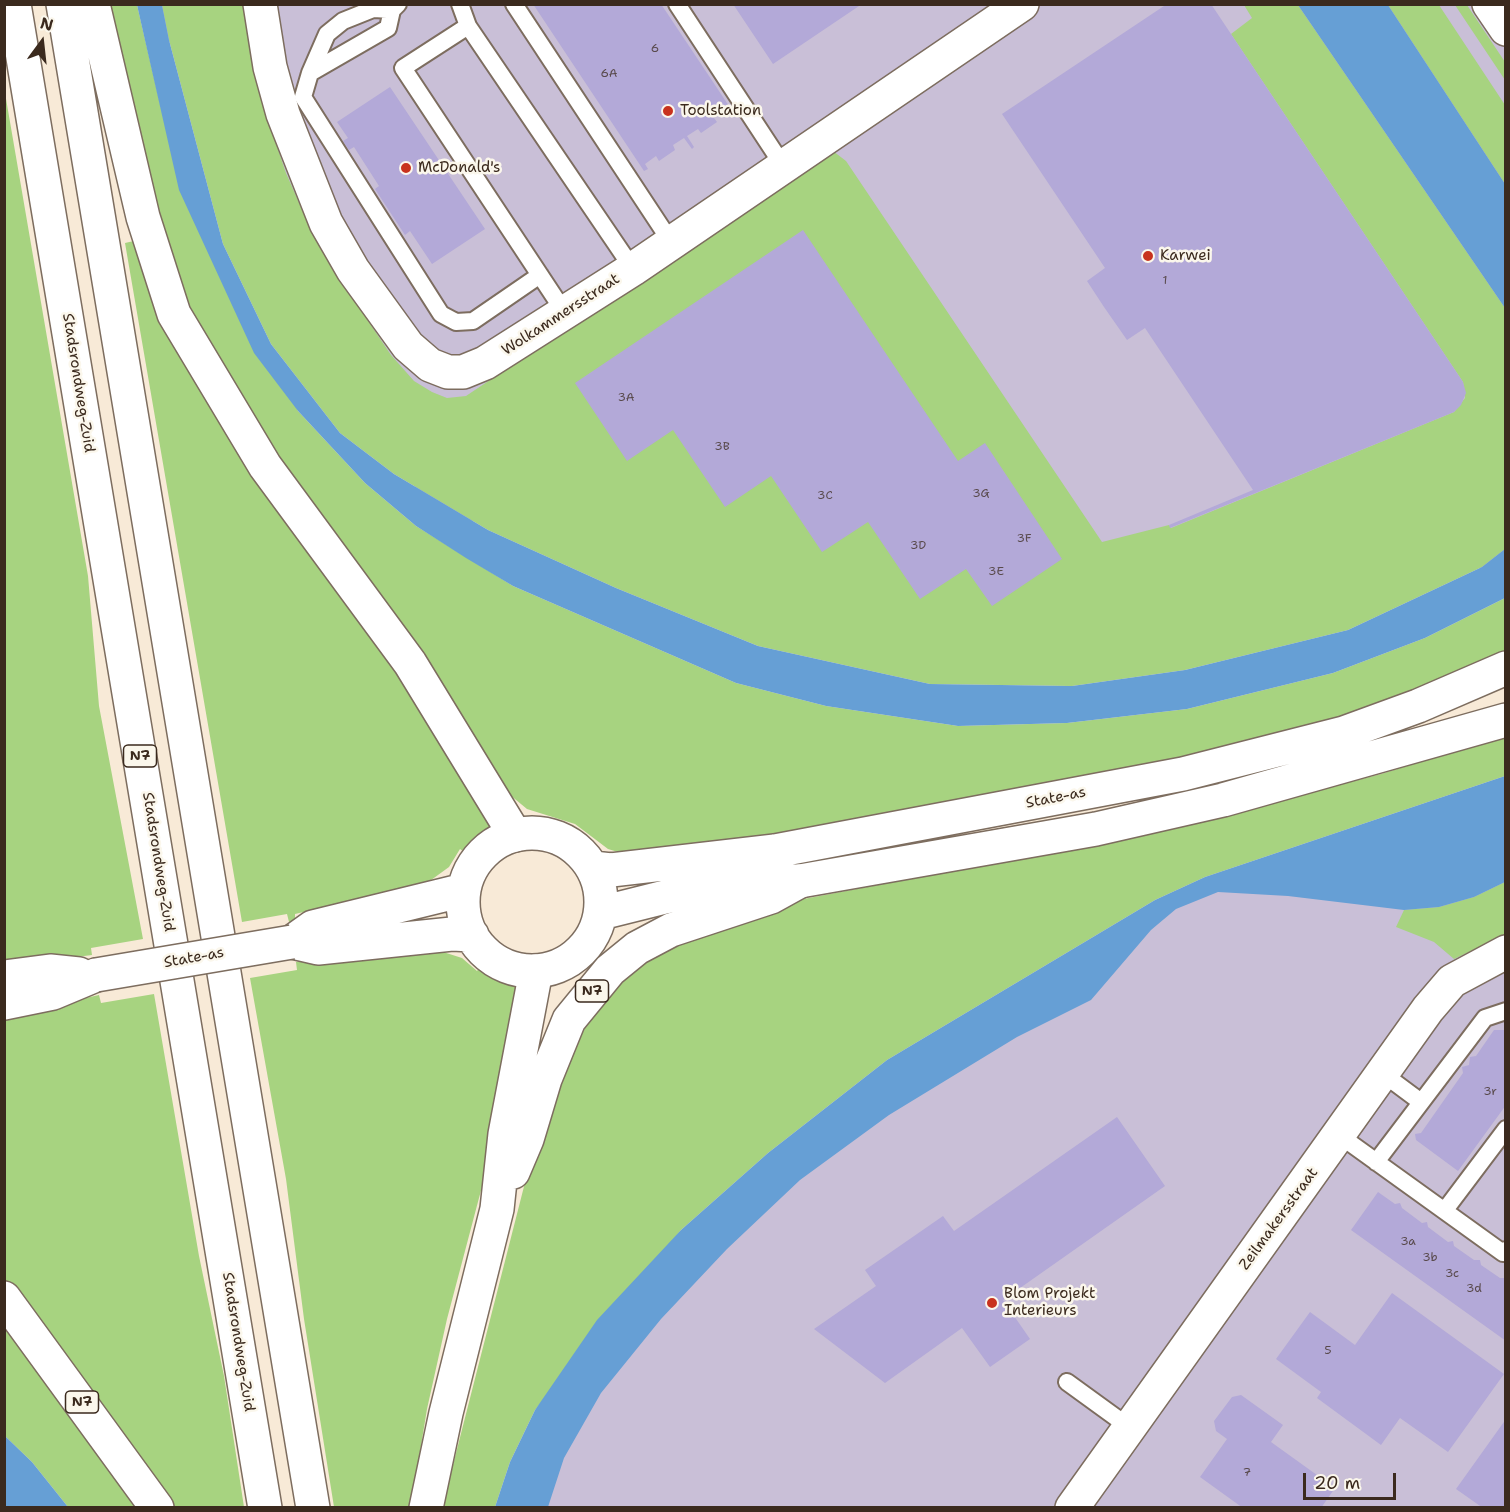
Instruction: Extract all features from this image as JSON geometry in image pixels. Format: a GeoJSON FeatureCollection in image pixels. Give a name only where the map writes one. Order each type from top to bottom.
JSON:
{"type":"FeatureCollection","features":[{"type":"Feature","properties":{"kind":"main road","name":"Stadsrondweg-Zuid"},"geometry":{"type":"LineString","coordinates":[[14,4],[266,1508]]}},
{"type":"Feature","properties":{"kind":"main road"},"geometry":{"type":"LineString","coordinates":[[63,4],[313,1508]]}},
{"type":"Feature","properties":{"kind":"main road"},"geometry":{"type":"LineString","coordinates":[[93,4],[143,217],[174,314],[265,466],[410,663],[515,835]]}},
{"type":"Feature","properties":{"kind":"main road","name":"Wolkammersstraat"},"geometry":{"type":"LineString","coordinates":[[260,4],[270,67],[283,114],[326,223],[353,270],[408,346],[430,365],[448,372],[463,372],[485,363],[565,313],[1022,4]]}},
{"type":"Feature","properties":{"kind":"main road"},"geometry":{"type":"LineString","coordinates":[[1489,4],[1506,29]]}},
{"type":"Feature","properties":{"kind":"main road","name":"State-as"},"geometry":{"type":"LineString","coordinates":[[593,868],[611,870],[775,851],[1183,774],[1344,733],[1418,706],[1506,668]]}},
{"type":"Feature","properties":{"kind":"main road"},"geometry":{"type":"LineString","coordinates":[[601,913],[664,897],[760,881],[800,881],[1047,839],[1161,815],[1506,720]]}},
{"type":"Feature","properties":{"kind":"main road"},"geometry":{"type":"LineString","coordinates":[[533,832],[551,835],[568,842],[593,868],[602,898],[601,913],[589,942],[579,954],[551,969],[520,970],[492,958],[471,935],[464,913],[464,890],[476,861],[494,845],[515,835],[533,832]]}},
{"type":"Feature","properties":{"kind":"main road","name":"N7"},"geometry":{"type":"LineString","coordinates":[[497,1209],[527,1139],[545,1078],[569,1020],[610,970],[638,948],[671,930],[771,897],[800,881]]}},
{"type":"Feature","properties":{"kind":"main road","name":"State-as"},"geometry":{"type":"LineString","coordinates":[[292,942],[313,927],[464,890]]}},
{"type":"Feature","properties":{"kind":"main road","name":"State-as"},"geometry":{"type":"LineString","coordinates":[[4,977],[50,972],[96,975],[292,942],[318,948],[452,934],[471,935]]}},
{"type":"Feature","properties":{"kind":"main road","name":"Zeilmakersstraat"},"geometry":{"type":"LineString","coordinates":[[1072,1508],[1382,1073],[1452,981],[1506,952]]}},
{"type":"Feature","properties":{"kind":"main road","name":"N7"},"geometry":{"type":"LineString","coordinates":[[426,1508],[446,1413],[497,1209],[505,1134],[536,971]]}},
{"type":"Feature","properties":{"kind":"main road","name":"State-as"},"geometry":{"type":"LineString","coordinates":[[4,1003],[54,993],[96,975]]}},
{"type":"Feature","properties":{"kind":"main road","name":"N7"},"geometry":{"type":"LineString","coordinates":[[4,1298],[157,1508]]}},
{"type":"Feature","properties":{"kind":"lane"},"geometry":{"type":"LineString","coordinates":[[460,4],[468,26],[633,269]]}},
{"type":"Feature","properties":{"kind":"lane"},"geometry":{"type":"LineString","coordinates":[[514,4],[672,242]]}},
{"type":"Feature","properties":{"kind":"lane"},"geometry":{"type":"LineString","coordinates":[[677,4],[784,167]]}},
{"type":"Feature","properties":{"kind":"lane"},"geometry":{"type":"LineString","coordinates":[[310,73],[388,28],[395,7],[373,9],[343,21],[327,34],[310,73],[303,97],[441,314],[456,322],[472,321],[540,274]]}},
{"type":"Feature","properties":{"kind":"lane"},"geometry":{"type":"LineString","coordinates":[[468,26],[403,68],[565,313]]}},
{"type":"Feature","properties":{"kind":"lane"},"geometry":{"type":"LineString","coordinates":[[1376,1162],[1485,1018],[1506,1011]]}},
{"type":"Feature","properties":{"kind":"lane"},"geometry":{"type":"LineString","coordinates":[[1382,1073],[1421,1102]]}},
{"type":"Feature","properties":{"kind":"lane"},"geometry":{"type":"LineString","coordinates":[[1445,1210],[1506,1130]]}},
{"type":"Feature","properties":{"kind":"lane"},"geometry":{"type":"LineString","coordinates":[[1339,1135],[1503,1253],[1506,1250]]}},
{"type":"Feature","properties":{"kind":"lane"},"geometry":{"type":"LineString","coordinates":[[1067,1382],[1129,1427]]}},
{"type":"Feature","properties":{"kind":"shaded area"},"geometry":{"type":"Polygon","coordinates":[[[149,5],[1505,5],[1505,569],[433,519],[149,5]]]}},
{"type":"Feature","properties":{"kind":"shaded area"},"geometry":{"type":"Polygon","coordinates":[[[1505,807],[1505,1507],[518,1508],[657,1283],[1168,903],[1505,807]]]}},
{"type":"Feature","properties":{"kind":"green space"},"geometry":{"type":"Polygon","coordinates":[[[104,5],[137,5],[161,108],[298,411],[365,483],[416,526],[513,586],[736,683],[826,706],[958,726],[1067,723],[1187,709],[1333,673],[1425,638],[1505,598],[1505,654],[1376,707],[1222,753],[829,830],[628,855],[608,849],[575,824],[527,809],[504,790],[310,511],[191,312],[154,213],[104,5]]]}},
{"type":"Feature","properties":{"kind":"green space"},"geometry":{"type":"Polygon","coordinates":[[[162,5],[244,5],[254,74],[286,173],[310,228],[336,273],[391,355],[414,381],[447,398],[466,396],[833,151],[846,161],[1102,542],[1169,525],[1171,528],[1454,412],[1465,398],[1463,382],[1231,34],[1252,18],[1244,5],[1298,5],[1505,308],[1505,549],[1482,567],[1348,630],[1185,670],[1072,686],[930,684],[758,646],[616,588],[488,530],[394,474],[340,433],[271,344],[223,244],[169,40],[162,5]]]}},
{"type":"Feature","properties":{"kind":"green space"},"geometry":{"type":"Polygon","coordinates":[[[1388,5],[1439,5],[1505,105],[1505,184],[1388,5]]]}},
{"type":"Feature","properties":{"kind":"green space"},"geometry":{"type":"Polygon","coordinates":[[[1455,5],[1467,5],[1505,62],[1505,80],[1455,5]]]}},
{"type":"Feature","properties":{"kind":"green space"},"geometry":{"type":"Polygon","coordinates":[[[4,87],[88,576],[99,706],[143,939],[91,948],[92,955],[5,966],[4,87]]]}},
{"type":"Feature","properties":{"kind":"green space"},"geometry":{"type":"Polygon","coordinates":[[[138,240],[355,605],[493,827],[481,833],[464,852],[460,849],[449,867],[427,883],[295,914],[295,921],[289,922],[287,914],[242,922],[125,243],[138,240]]]}},
{"type":"Feature","properties":{"kind":"green space"},"geometry":{"type":"Polygon","coordinates":[[[1505,736],[1505,776],[1205,877],[1155,900],[887,1060],[768,1153],[681,1230],[535,1410],[510,1462],[495,1507],[442,1508],[531,1159],[571,1041],[624,975],[666,948],[798,900],[1150,834],[1381,774],[1505,736]]]}},
{"type":"Feature","properties":{"kind":"green space"},"geometry":{"type":"Polygon","coordinates":[[[1505,882],[1505,935],[1454,959],[1434,942],[1396,927],[1404,910],[1439,907],[1474,897],[1505,882]]]}},
{"type":"Feature","properties":{"kind":"green space"},"geometry":{"type":"Polygon","coordinates":[[[440,951],[462,958],[477,971],[480,967],[503,980],[519,984],[493,1145],[447,1319],[427,1409],[411,1507],[334,1507],[304,1319],[286,1179],[250,978],[297,970],[296,962],[440,951]]]}},
{"type":"Feature","properties":{"kind":"green space"},"geometry":{"type":"Polygon","coordinates":[[[154,994],[199,1256],[224,1376],[244,1507],[171,1507],[5,1284],[4,1016],[99,995],[101,1003],[154,994]]]}},
{"type":"Feature","properties":{"kind":"green space"},"geometry":{"type":"Polygon","coordinates":[[[4,1322],[141,1507],[68,1507],[32,1462],[5,1436],[4,1322]]]}},
{"type":"Feature","properties":{"kind":"water"},"geometry":{"type":"Polygon","coordinates":[[[137,5],[162,5],[169,40],[223,244],[271,344],[340,433],[394,474],[488,530],[616,588],[758,646],[930,684],[1072,686],[1185,670],[1348,630],[1482,567],[1505,549],[1505,598],[1425,638],[1333,673],[1187,709],[1067,723],[958,726],[826,706],[736,683],[513,586],[466,558],[416,526],[365,483],[298,411],[254,353],[179,190],[137,5]]]}},
{"type":"Feature","properties":{"kind":"water"},"geometry":{"type":"Polygon","coordinates":[[[1298,5],[1388,5],[1505,184],[1505,308],[1298,5]]]}},
{"type":"Feature","properties":{"kind":"water"},"geometry":{"type":"Polygon","coordinates":[[[1505,776],[1505,882],[1474,897],[1439,907],[1404,910],[1288,896],[1218,892],[1176,909],[1151,930],[1091,1000],[1017,1037],[889,1115],[800,1180],[727,1249],[661,1319],[601,1393],[564,1458],[548,1507],[495,1507],[510,1462],[535,1410],[597,1320],[681,1230],[768,1153],[887,1060],[1155,900],[1205,877],[1505,776]]]}},
{"type":"Feature","properties":{"kind":"water"},"geometry":{"type":"Polygon","coordinates":[[[5,1436],[32,1462],[68,1507],[5,1507],[5,1436]]]}},
{"type":"Feature","properties":{"kind":"building"},"geometry":{"type":"Polygon","coordinates":[[[533,4],[661,4],[733,112],[729,115],[726,110],[714,118],[717,122],[701,133],[698,129],[687,136],[694,147],[692,149],[684,138],[673,145],[675,150],[659,161],[656,156],[645,164],[648,169],[644,171],[533,4]]]}},
{"type":"Feature","properties":{"kind":"building"},"geometry":{"type":"Polygon","coordinates":[[[733,4],[862,4],[773,64],[733,4]]]}},
{"type":"Feature","properties":{"kind":"building"},"geometry":{"type":"Polygon","coordinates":[[[1167,4],[1211,4],[1463,382],[1466,393],[1461,405],[1454,412],[1170,528],[1169,525],[1253,490],[1145,328],[1127,340],[1104,307],[1087,281],[1105,268],[1002,114],[1167,4]]]}},
{"type":"Feature","properties":{"kind":"building","name":"McDonald's"},"geometry":{"type":"Polygon","coordinates":[[[390,87],[485,229],[432,264],[410,231],[405,235],[375,189],[379,186],[354,147],[349,150],[343,141],[348,138],[337,122],[390,87]]]}},
{"type":"Feature","properties":{"kind":"building"},"geometry":{"type":"Polygon","coordinates":[[[803,230],[958,461],[985,443],[1062,559],[992,606],[966,569],[920,599],[868,522],[822,552],[771,476],[725,507],[673,430],[627,461],[575,383],[803,230]]]}},
{"type":"Feature","properties":{"kind":"building"},"geometry":{"type":"Polygon","coordinates":[[[1494,1030],[1506,1030],[1506,1105],[1458,1171],[1416,1140],[1415,1134],[1421,1133],[1463,1073],[1462,1067],[1469,1065],[1470,1057],[1476,1056],[1494,1030]]]}},
{"type":"Feature","properties":{"kind":"building"},"geometry":{"type":"Polygon","coordinates":[[[1117,1117],[1165,1186],[1003,1300],[1030,1339],[990,1367],[962,1328],[885,1383],[814,1329],[876,1286],[865,1270],[943,1216],[954,1231],[1117,1117]]]}},
{"type":"Feature","properties":{"kind":"building"},"geometry":{"type":"Polygon","coordinates":[[[1378,1192],[1395,1204],[1400,1203],[1402,1208],[1422,1223],[1427,1222],[1428,1227],[1448,1242],[1453,1241],[1454,1246],[1474,1260],[1480,1260],[1481,1265],[1500,1278],[1505,1278],[1506,1341],[1351,1230],[1378,1192]]]}},
{"type":"Feature","properties":{"kind":"building"},"geometry":{"type":"Polygon","coordinates":[[[1392,1293],[1504,1374],[1448,1452],[1400,1418],[1381,1445],[1317,1398],[1321,1392],[1276,1359],[1310,1312],[1355,1345],[1392,1293]]]}},
{"type":"Feature","properties":{"kind":"building"},"geometry":{"type":"Polygon","coordinates":[[[1241,1395],[1283,1425],[1271,1442],[1335,1488],[1321,1508],[1243,1508],[1200,1477],[1227,1439],[1216,1431],[1214,1421],[1232,1397],[1241,1395]]]}},
{"type":"Feature","properties":{"kind":"building"},"geometry":{"type":"Polygon","coordinates":[[[1506,1419],[1506,1508],[1483,1508],[1456,1489],[1506,1419]]]}},
{"type":"Feature","properties":{"kind":"place","name":"Toolstation"},"geometry":{"type":"Point","coordinates":[668,111]}},
{"type":"Feature","properties":{"kind":"place","name":"McDonald's"},"geometry":{"type":"Point","coordinates":[406,168]}},
{"type":"Feature","properties":{"kind":"place","name":"Karwei"},"geometry":{"type":"Point","coordinates":[1148,256]}},
{"type":"Feature","properties":{"kind":"place","name":"Blom Projekt Interieurs"},"geometry":{"type":"Point","coordinates":[992,1303]}}]}
